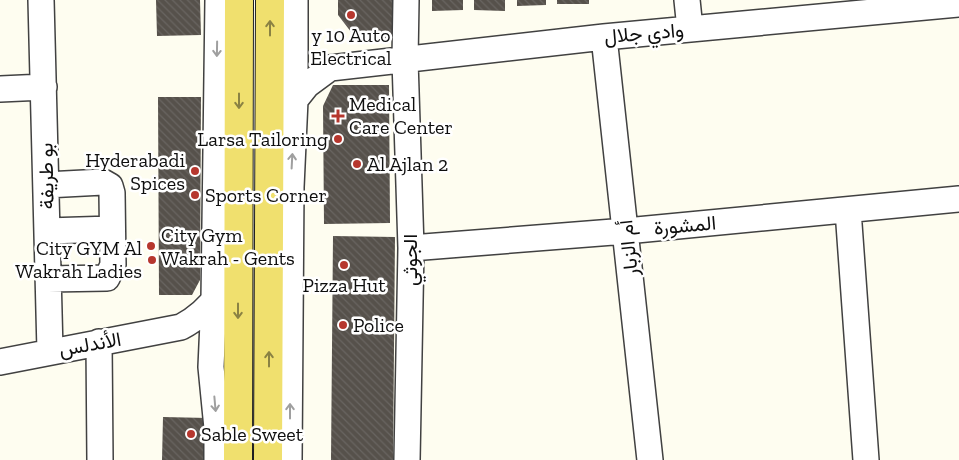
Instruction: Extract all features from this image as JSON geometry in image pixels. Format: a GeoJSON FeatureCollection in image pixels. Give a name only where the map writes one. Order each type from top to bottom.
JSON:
{"type":"FeatureCollection","features":[{"type":"Feature","properties":{"kind":"main road"},"geometry":{"type":"LineString","coordinates":[[238,460],[239,0]]}},
{"type":"Feature","properties":{"kind":"main road"},"geometry":{"type":"LineString","coordinates":[[268,460],[270,0]]}},
{"type":"Feature","properties":{"kind":"street","name":"بو طريفة"},"geometry":{"type":"LineString","coordinates":[[41,0],[50,351]]}},
{"type":"Feature","properties":{"kind":"street"},"geometry":{"type":"LineString","coordinates":[[218,0],[214,300],[211,367],[218,460]]}},
{"type":"Feature","properties":{"kind":"street"},"geometry":{"type":"LineString","coordinates":[[289,460],[291,187],[295,100],[295,0]]}},
{"type":"Feature","properties":{"kind":"street","name":"الجوثي"},"geometry":{"type":"LineString","coordinates":[[406,0],[405,60],[411,248],[407,460]]}},
{"type":"Feature","properties":{"kind":"street"},"geometry":{"type":"LineString","coordinates":[[687,0],[690,29]]}},
{"type":"Feature","properties":{"kind":"street","name":"وادي جلال"},"geometry":{"type":"LineString","coordinates":[[330,68],[604,37],[928,4],[959,4]]}},
{"type":"Feature","properties":{"kind":"street","name":"أم الزبار"},"geometry":{"type":"LineString","coordinates":[[604,37],[650,460]]}},
{"type":"Feature","properties":{"kind":"street"},"geometry":{"type":"LineString","coordinates":[[269,164],[295,100],[307,85],[330,68],[311,56],[295,42]]}},
{"type":"Feature","properties":{"kind":"street"},"geometry":{"type":"LineString","coordinates":[[0,89],[44,87]]}},
{"type":"Feature","properties":{"kind":"street"},"geometry":{"type":"LineString","coordinates":[[46,185],[103,182],[110,186],[112,193],[113,265],[111,273],[107,278],[48,279]]}},
{"type":"Feature","properties":{"kind":"street","name":"المشورة"},"geometry":{"type":"LineString","coordinates":[[411,248],[626,231],[959,199]]}},
{"type":"Feature","properties":{"kind":"street"},"geometry":{"type":"LineString","coordinates":[[848,210],[866,460]]}},
{"type":"Feature","properties":{"kind":"street"},"geometry":{"type":"LineString","coordinates":[[47,231],[112,229]]}},
{"type":"Feature","properties":{"kind":"street","name":"الأندلس"},"geometry":{"type":"LineString","coordinates":[[0,362],[181,327],[191,322],[214,300],[238,262]]}},
{"type":"Feature","properties":{"kind":"street"},"geometry":{"type":"LineString","coordinates":[[181,327],[195,337],[205,351],[211,367]]}},
{"type":"Feature","properties":{"kind":"street"},"geometry":{"type":"LineString","coordinates":[[100,342],[100,460]]}},
{"type":"Feature","properties":{"kind":"building"},"geometry":{"type":"Polygon","coordinates":[[[156,0],[200,0],[201,35],[157,36],[156,0]]]}},
{"type":"Feature","properties":{"kind":"building"},"geometry":{"type":"Polygon","coordinates":[[[338,0],[397,0],[397,41],[358,41],[338,15],[338,0]]]}},
{"type":"Feature","properties":{"kind":"building"},"geometry":{"type":"Polygon","coordinates":[[[432,0],[463,0],[463,10],[432,11],[432,0]]]}},
{"type":"Feature","properties":{"kind":"building"},"geometry":{"type":"Polygon","coordinates":[[[474,0],[505,0],[505,11],[474,10],[474,0]]]}},
{"type":"Feature","properties":{"kind":"building"},"geometry":{"type":"Polygon","coordinates":[[[517,0],[546,0],[546,5],[517,6],[517,0]]]}},
{"type":"Feature","properties":{"kind":"building"},"geometry":{"type":"Polygon","coordinates":[[[557,0],[589,0],[589,4],[557,4],[557,0]]]}},
{"type":"Feature","properties":{"kind":"building","name":"Al Ajlan 2"},"geometry":{"type":"Polygon","coordinates":[[[333,85],[389,85],[390,223],[324,224],[323,106],[333,85]]]}},
{"type":"Feature","properties":{"kind":"building"},"geometry":{"type":"Polygon","coordinates":[[[158,97],[201,97],[200,280],[192,295],[159,295],[158,97]]]}},
{"type":"Feature","properties":{"kind":"building"},"geometry":{"type":"Polygon","coordinates":[[[333,236],[395,237],[393,460],[331,460],[333,236]]]}},
{"type":"Feature","properties":{"kind":"building"},"geometry":{"type":"Polygon","coordinates":[[[163,417],[208,418],[207,460],[162,460],[163,417]]]}},
{"type":"Feature","properties":{"kind":"place","name":"y 10 Auto Electrical"},"geometry":{"type":"Point","coordinates":[351,15]}},
{"type":"Feature","properties":{"kind":"place","name":"Medical Care Center"},"geometry":{"type":"Point","coordinates":[338,116]}},
{"type":"Feature","properties":{"kind":"place","name":"Larsa Tailoring"},"geometry":{"type":"Point","coordinates":[338,139]}},
{"type":"Feature","properties":{"kind":"place","name":"Al Ajlan 2"},"geometry":{"type":"Point","coordinates":[357,164]}},
{"type":"Feature","properties":{"kind":"place","name":"Hyderabadi Spices"},"geometry":{"type":"Point","coordinates":[195,171]}},
{"type":"Feature","properties":{"kind":"place","name":"Sports Corner"},"geometry":{"type":"Point","coordinates":[195,195]}},
{"type":"Feature","properties":{"kind":"place","name":"City Gym Wakrah - Gents"},"geometry":{"type":"Point","coordinates":[151,246]}},
{"type":"Feature","properties":{"kind":"place","name":"City GYM Al Wakrah Ladies"},"geometry":{"type":"Point","coordinates":[152,260]}},
{"type":"Feature","properties":{"kind":"place","name":"Pizza Hut"},"geometry":{"type":"Point","coordinates":[344,265]}},
{"type":"Feature","properties":{"kind":"place","name":"Police"},"geometry":{"type":"Point","coordinates":[343,325]}},
{"type":"Feature","properties":{"kind":"place","name":"Sable Sweet"},"geometry":{"type":"Point","coordinates":[191,434]}}]}
